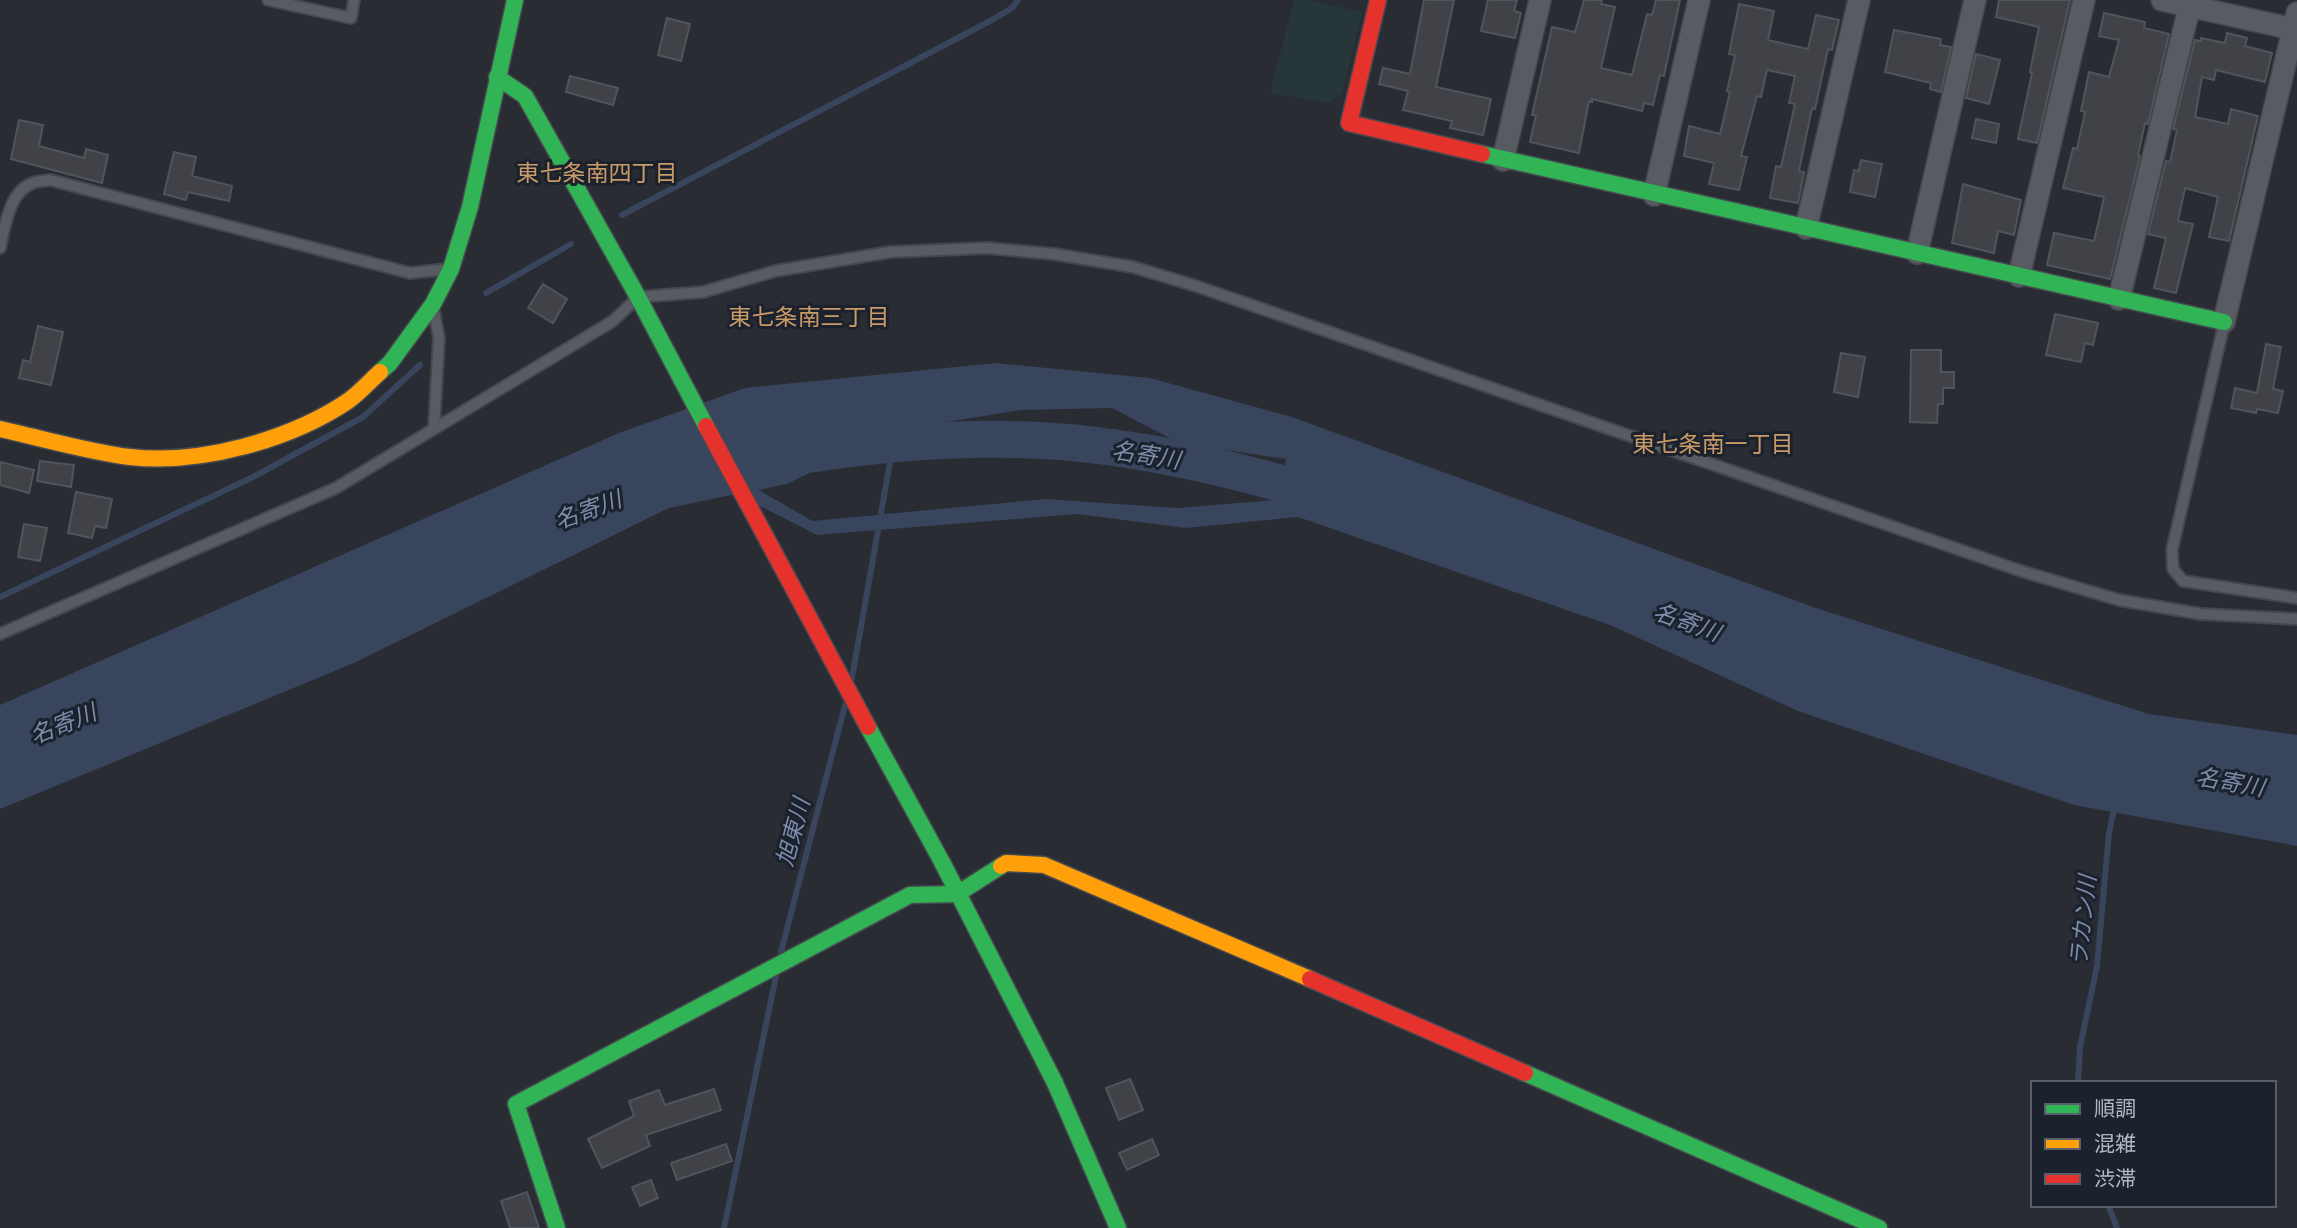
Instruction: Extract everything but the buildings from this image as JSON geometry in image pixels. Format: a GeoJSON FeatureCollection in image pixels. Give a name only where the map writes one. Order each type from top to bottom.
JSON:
{"type":"FeatureCollection","features":[{"type":"Feature","properties":{"kind":"street"},"geometry":{"type":"LineString","coordinates":[[0,429],[130,457],[164,458],[226,451],[259,444],[311,421],[349,400],[390,363],[433,304],[451,268],[470,207],[515,0]]}},
{"type":"Feature","properties":{"kind":"street"},"geometry":{"type":"LineString","coordinates":[[1378,0],[1349,124],[2224,323],[2295,21],[2162,0]]}},
{"type":"Feature","properties":{"kind":"street"},"geometry":{"type":"LineString","coordinates":[[1503,160],[1540,0]]}},
{"type":"Feature","properties":{"kind":"street"},"geometry":{"type":"LineString","coordinates":[[1654,195],[1699,0]]}},
{"type":"Feature","properties":{"kind":"street"},"geometry":{"type":"LineString","coordinates":[[1806,228],[1859,0]]}},
{"type":"Feature","properties":{"kind":"street"},"geometry":{"type":"LineString","coordinates":[[1917,253],[1975,0]]}},
{"type":"Feature","properties":{"kind":"street"},"geometry":{"type":"LineString","coordinates":[[2019,276],[2084,0]]}},
{"type":"Feature","properties":{"kind":"street"},"geometry":{"type":"LineString","coordinates":[[2119,299],[2190,3]]}},
{"type":"Feature","properties":{"kind":"street"},"geometry":{"type":"LineString","coordinates":[[497,77],[525,96],[638,297],[942,862],[1055,1083],[1118,1228]]}},
{"type":"Feature","properties":{"kind":"street"},"geometry":{"type":"LineString","coordinates":[[557,1228],[541,1187],[516,1104],[910,895],[957,894],[1006,863],[1044,865],[1879,1228]]}},
{"type":"Feature","properties":{"kind":"lane"},"geometry":{"type":"LineString","coordinates":[[268,0],[351,18],[355,0]]}},
{"type":"Feature","properties":{"kind":"lane"},"geometry":{"type":"LineString","coordinates":[[0,248],[10,209],[17,196],[30,183],[50,180],[410,274],[451,268]]}},
{"type":"Feature","properties":{"kind":"lane"},"geometry":{"type":"LineString","coordinates":[[0,634],[336,488],[612,321],[638,297],[703,292],[775,271],[890,252],[987,248],[1054,254],[1133,267],[1422,363],[1595,426],[2021,571],[2119,600],[2201,614],[2297,619]]}},
{"type":"Feature","properties":{"kind":"lane"},"geometry":{"type":"LineString","coordinates":[[433,304],[439,338],[434,428]]}},
{"type":"Feature","properties":{"kind":"lane"},"geometry":{"type":"LineString","coordinates":[[2224,323],[2172,550],[2174,569],[2183,581],[2297,597]]}},
{"type":"Feature","properties":{"kind":"shaded area"},"geometry":{"type":"Polygon","coordinates":[[[1294,0],[1311,0],[1362,12],[1342,94],[1327,103],[1270,93],[1294,0]]]}},
{"type":"Feature","properties":{"kind":"water"},"geometry":{"type":"Polygon","coordinates":[[[996,363],[1150,378],[1292,417],[1816,608],[2149,714],[2297,735],[2297,846],[2074,805],[1798,711],[1610,625],[1298,517],[1186,528],[1077,514],[817,535],[736,494],[669,508],[354,663],[0,809],[0,705],[619,433],[745,388],[996,363]],[[1112,408],[1021,410],[897,430],[787,484],[759,490],[812,521],[1046,499],[1177,508],[1276,500],[1286,459],[1179,443],[1112,408]]]}},
{"type":"Feature","properties":{"kind":"waterway"},"geometry":{"type":"LineString","coordinates":[[622,215],[992,20],[1012,8],[1018,0]]}},
{"type":"Feature","properties":{"kind":"waterway"},"geometry":{"type":"LineString","coordinates":[[486,293],[571,244]]}},
{"type":"Feature","properties":{"kind":"waterway"},"geometry":{"type":"LineString","coordinates":[[0,597],[253,477],[363,417],[420,365]]}},
{"type":"Feature","properties":{"kind":"waterway","name":"名寄川"},"geometry":{"type":"LineString","coordinates":[[812,454],[953,440],[1058,442],[1182,459],[1328,497]]}},
{"type":"Feature","properties":{"kind":"waterway","name":"旭東川"},"geometry":{"type":"LineString","coordinates":[[852,678],[893,445]]}},
{"type":"Feature","properties":{"kind":"waterway","name":"旭東川"},"geometry":{"type":"LineString","coordinates":[[781,952],[845,705]]}},
{"type":"Feature","properties":{"kind":"waterway","name":"ラカン川"},"geometry":{"type":"LineString","coordinates":[[2078,1081],[2080,1047],[2097,966],[2109,833],[2115,804]]}},
{"type":"Feature","properties":{"kind":"waterway","name":"旭東川"},"geometry":{"type":"LineString","coordinates":[[724,1228],[776,976]]}},
{"type":"Feature","properties":{"kind":"waterway","name":"ラカン川"},"geometry":{"type":"LineString","coordinates":[[2109,1207],[2117,1228]]}},
{"type":"Feature","properties":{"kind":"traffic: fast"},"geometry":{"type":"LineString","coordinates":[[380,372],[390,363],[433,304],[451,269],[470,207],[515,0]]}},
{"type":"Feature","properties":{"kind":"traffic: fast"},"geometry":{"type":"LineString","coordinates":[[497,77],[525,96],[638,297],[706,426]]}},
{"type":"Feature","properties":{"kind":"traffic: fast"},"geometry":{"type":"LineString","coordinates":[[1482,154],[2224,322]]}},
{"type":"Feature","properties":{"kind":"traffic: fast"},"geometry":{"type":"LineString","coordinates":[[868,727],[942,862],[1055,1083],[1118,1228]]}},
{"type":"Feature","properties":{"kind":"traffic: fast"},"geometry":{"type":"LineString","coordinates":[[557,1228],[516,1104],[910,895],[957,894],[1001,866]]}},
{"type":"Feature","properties":{"kind":"traffic: fast"},"geometry":{"type":"LineString","coordinates":[[1525,1073],[1879,1228]]}},
{"type":"Feature","properties":{"kind":"traffic: slow"},"geometry":{"type":"LineString","coordinates":[[0,429],[130,457],[185,457],[214,453],[272,438],[325,415],[352,398],[380,372]]}},
{"type":"Feature","properties":{"kind":"traffic: slow"},"geometry":{"type":"LineString","coordinates":[[1001,866],[1006,863],[1044,865],[1310,979]]}},
{"type":"Feature","properties":{"kind":"traffic: jam"},"geometry":{"type":"LineString","coordinates":[[1378,0],[1349,123],[1482,154]]}},
{"type":"Feature","properties":{"kind":"traffic: jam"},"geometry":{"type":"LineString","coordinates":[[706,426],[868,727]]}},
{"type":"Feature","properties":{"kind":"traffic: jam"},"geometry":{"type":"LineString","coordinates":[[1310,979],[1525,1073]]}},
{"type":"Feature","properties":{"kind":"district","name":"東七条南四丁目"},"geometry":{"type":"Point","coordinates":[597,173]}},
{"type":"Feature","properties":{"kind":"district","name":"東七条南三丁目"},"geometry":{"type":"Point","coordinates":[809,317]}},
{"type":"Feature","properties":{"kind":"district","name":"東七条南一丁目"},"geometry":{"type":"Point","coordinates":[1713,444]}}]}
